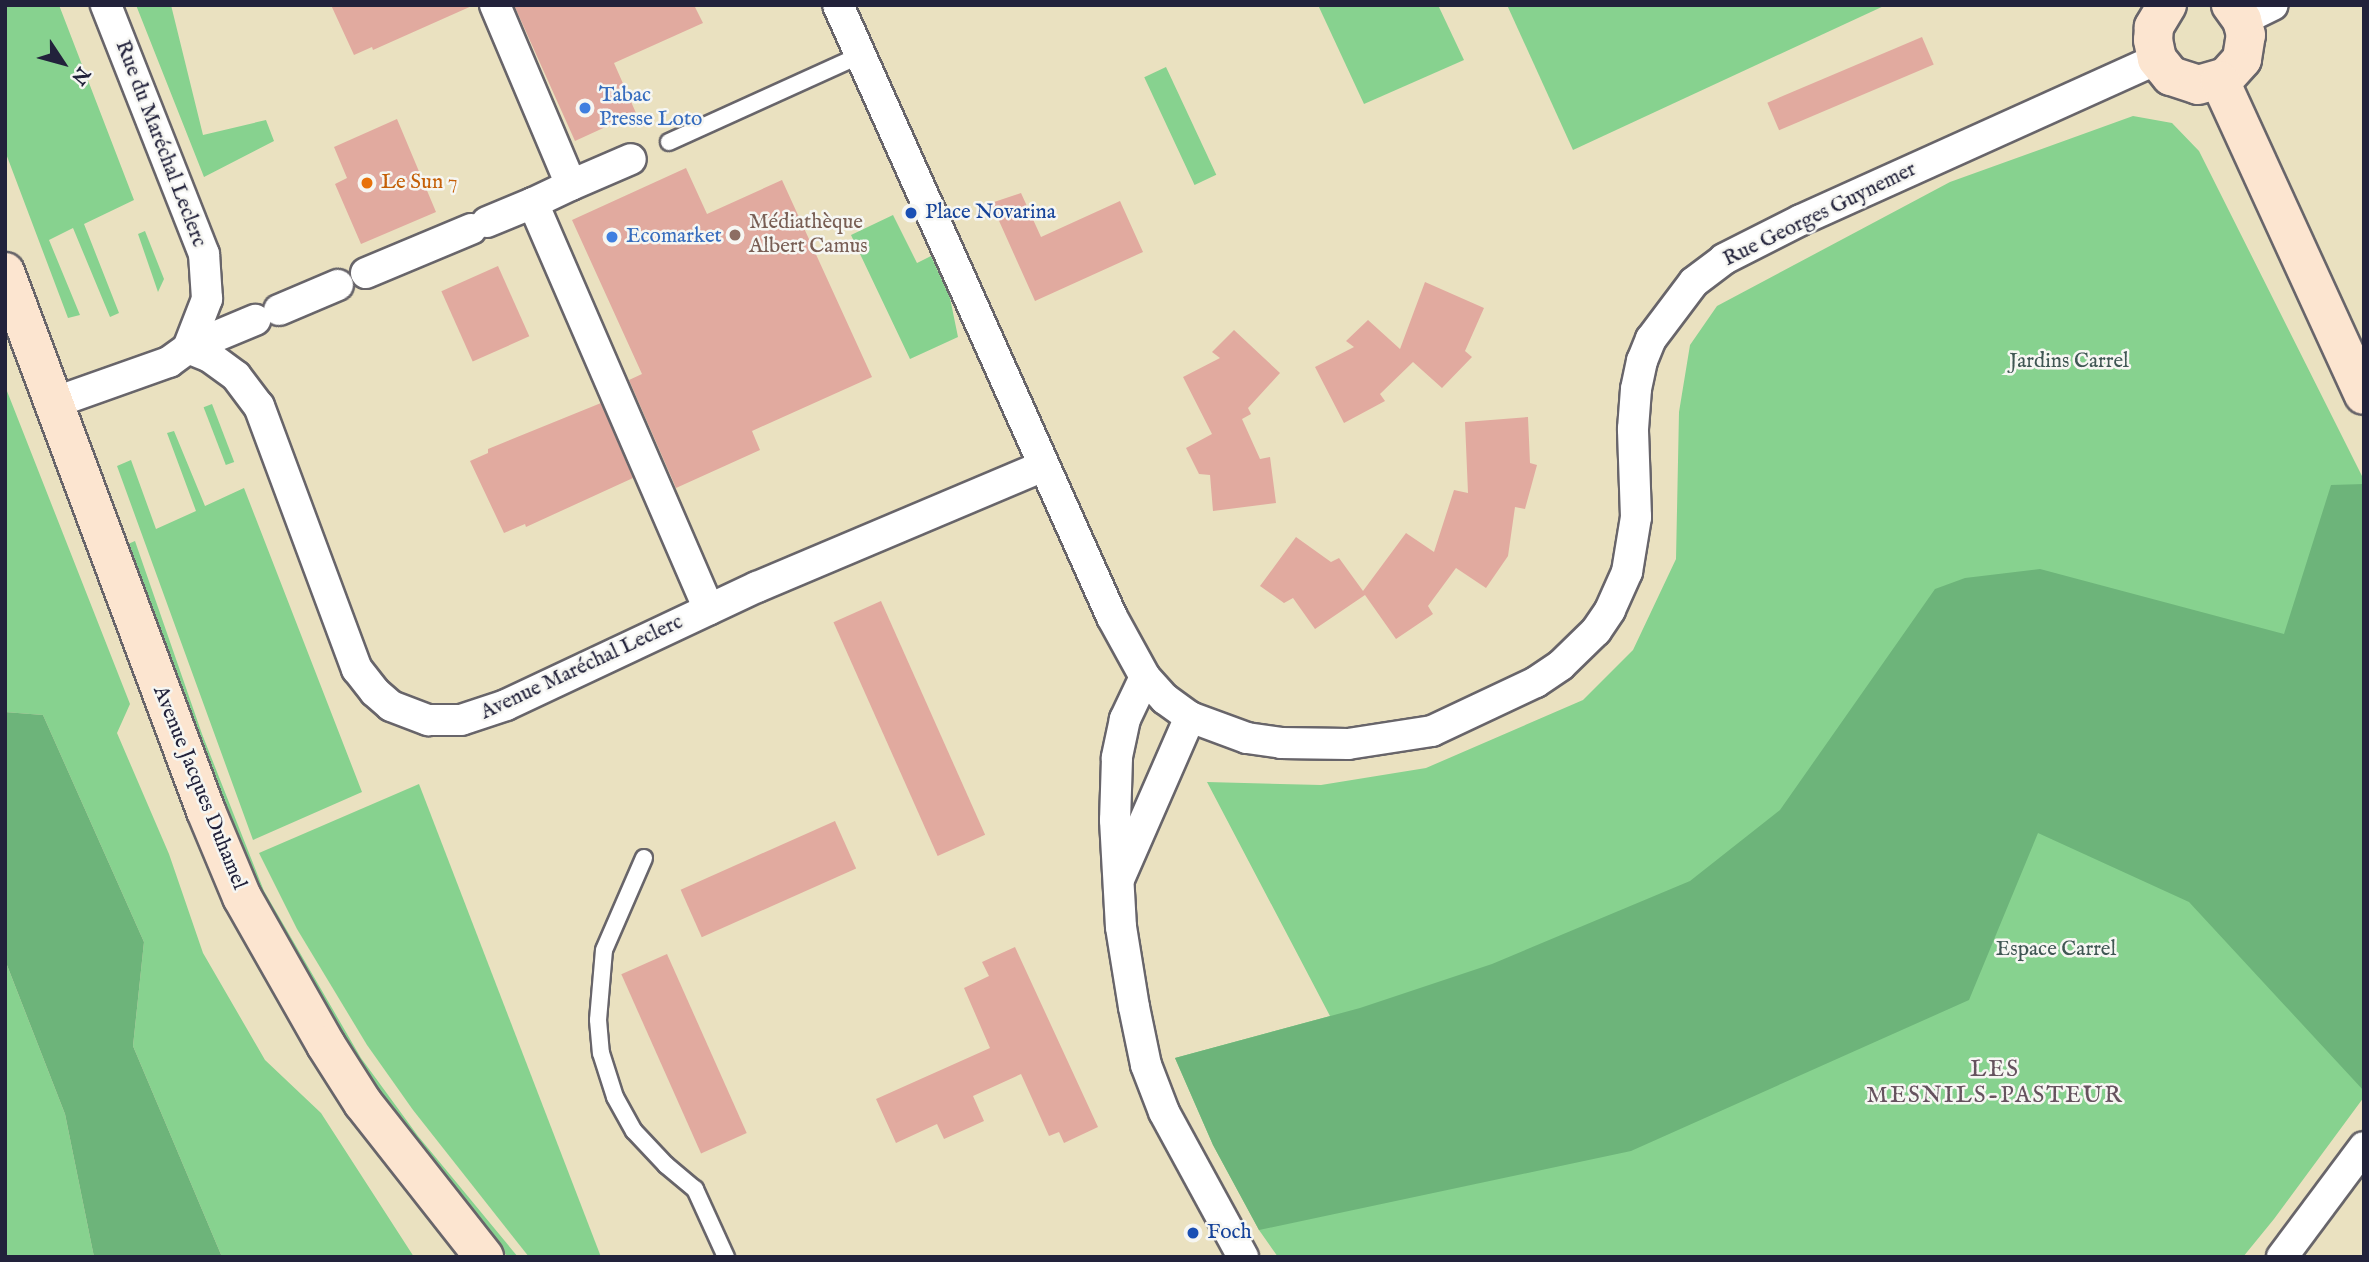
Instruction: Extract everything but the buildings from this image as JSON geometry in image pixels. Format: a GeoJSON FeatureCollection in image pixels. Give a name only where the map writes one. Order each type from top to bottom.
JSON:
{"type":"FeatureCollection","features":[{"type":"Feature","properties":{"kind":"main road"},"geometry":{"type":"LineString","coordinates":[[2167,5],[2154,27],[2153,47],[2157,59],[2171,76],[2184,83],[2206,85],[2220,81],[2242,59],[2249,10]]}},
{"type":"Feature","properties":{"kind":"main road"},"geometry":{"type":"LineString","coordinates":[[2220,81],[2361,383]]}},
{"type":"Feature","properties":{"kind":"main road","name":"Avenue Jacques Duhamel"},"geometry":{"type":"LineString","coordinates":[[5,272],[56,402],[73,458],[197,787],[242,897],[326,1045],[363,1102],[485,1257]]}},
{"type":"Feature","properties":{"kind":"street","name":"Rue du Maréchal Leclerc"},"geometry":{"type":"LineString","coordinates":[[106,5],[204,254],[207,299],[188,348]]}},
{"type":"Feature","properties":{"kind":"street"},"geometry":{"type":"LineString","coordinates":[[495,5],[572,186]]}},
{"type":"Feature","properties":{"kind":"street"},"geometry":{"type":"LineString","coordinates":[[838,5],[1112,617],[1145,677],[1165,699],[1190,717],[1117,882]]}},
{"type":"Feature","properties":{"kind":"street","name":"Rue Georges Guynemer"},"geometry":{"type":"LineString","coordinates":[[1190,717],[1247,738],[1281,743],[1348,744],[1386,740],[1432,731],[1536,682],[1561,665],[1596,631],[1627,572],[1636,517],[1633,429],[1636,389],[1642,361],[1651,339],[1694,282],[1724,259],[1801,220],[2157,59]]}},
{"type":"Feature","properties":{"kind":"street"},"geometry":{"type":"LineString","coordinates":[[366,273],[631,159]]}},
{"type":"Feature","properties":{"kind":"street"},"geometry":{"type":"LineString","coordinates":[[533,202],[709,609]]}},
{"type":"Feature","properties":{"kind":"street"},"geometry":{"type":"LineString","coordinates":[[56,402],[148,371],[169,362],[188,348],[338,285]]}},
{"type":"Feature","properties":{"kind":"street","name":"Avenue Maréchal Leclerc"},"geometry":{"type":"LineString","coordinates":[[188,348],[210,357],[236,376],[259,405],[357,669],[375,692],[400,712],[428,720],[477,717],[709,609],[1044,466]]}},
{"type":"Feature","properties":{"kind":"street"},"geometry":{"type":"LineString","coordinates":[[1145,677],[1125,719],[1117,758],[1117,882],[1121,927],[1146,1065],[1164,1111],[1243,1257]]}},
{"type":"Feature","properties":{"kind":"street"},"geometry":{"type":"LineString","coordinates":[[2282,1257],[2364,1147]]}},
{"type":"Feature","properties":{"kind":"lane"},"geometry":{"type":"LineString","coordinates":[[669,142],[861,55]]}},
{"type":"Feature","properties":{"kind":"lane"},"geometry":{"type":"LineString","coordinates":[[644,858],[604,950],[598,1020],[601,1053],[615,1097],[634,1132],[666,1165],[695,1189],[726,1257]]}},
{"type":"Feature","properties":{"kind":"green space"},"geometry":{"type":"Polygon","coordinates":[[[5,5],[59,5],[134,200],[84,224],[119,313],[110,317],[73,228],[49,240],[80,315],[68,318],[5,151],[5,5]]]}},
{"type":"Feature","properties":{"kind":"green space"},"geometry":{"type":"Polygon","coordinates":[[[136,5],[171,5],[203,135],[266,120],[274,141],[204,177],[136,5]]]}},
{"type":"Feature","properties":{"kind":"green space"},"geometry":{"type":"Polygon","coordinates":[[[1318,5],[1438,5],[1464,60],[1364,104],[1318,5]]]}},
{"type":"Feature","properties":{"kind":"green space"},"geometry":{"type":"Polygon","coordinates":[[[1507,5],[1886,5],[1573,150],[1507,5]]]}},
{"type":"Feature","properties":{"kind":"green space"},"geometry":{"type":"Polygon","coordinates":[[[1166,67],[1216,175],[1195,185],[1144,77],[1166,67]]]}},
{"type":"Feature","properties":{"kind":"green space","name":"Jardins Carrel"},"geometry":{"type":"Polygon","coordinates":[[[2133,116],[2172,123],[2199,151],[2364,480],[2364,1097],[2274,1219],[2243,1257],[1278,1257],[1259,1230],[1213,1145],[1175,1058],[1330,1016],[1207,782],[1321,785],[1426,768],[1583,700],[1633,650],[1676,559],[1679,412],[1690,345],[1717,306],[1950,182],[2133,116]]]}},
{"type":"Feature","properties":{"kind":"green space"},"geometry":{"type":"Polygon","coordinates":[[[893,215],[917,263],[931,256],[950,298],[958,337],[910,359],[851,235],[893,215]]]}},
{"type":"Feature","properties":{"kind":"green space"},"geometry":{"type":"Polygon","coordinates":[[[145,231],[164,279],[158,292],[138,234],[145,231]]]}},
{"type":"Feature","properties":{"kind":"green space"},"geometry":{"type":"Polygon","coordinates":[[[5,386],[130,704],[117,733],[169,854],[203,953],[265,1060],[321,1113],[414,1257],[222,1257],[133,1046],[144,942],[43,715],[5,712],[5,386]]]}},
{"type":"Feature","properties":{"kind":"green space"},"geometry":{"type":"Polygon","coordinates":[[[212,404],[234,462],[226,465],[204,407],[212,404]]]}},
{"type":"Feature","properties":{"kind":"green space"},"geometry":{"type":"Polygon","coordinates":[[[174,431],[205,506],[244,488],[362,792],[253,840],[117,466],[131,460],[156,529],[196,511],[167,433],[174,431]]]}},
{"type":"Feature","properties":{"kind":"green space","name":"Espace Carrel"},"geometry":{"type":"Polygon","coordinates":[[[2364,484],[2364,1091],[2189,902],[2038,833],[1969,1000],[1631,1151],[1259,1230],[1213,1145],[1175,1058],[1360,1008],[1492,964],[1690,881],[1780,810],[1935,589],[1965,578],[2040,569],[2284,634],[2331,485],[2364,484]]]}},
{"type":"Feature","properties":{"kind":"green space"},"geometry":{"type":"Polygon","coordinates":[[[135,541],[202,734],[264,891],[361,1058],[418,1136],[518,1257],[508,1257],[429,1161],[354,1059],[246,866],[161,641],[128,544],[135,541]]]}},
{"type":"Feature","properties":{"kind":"green space"},"geometry":{"type":"Polygon","coordinates":[[[5,712],[43,715],[144,942],[133,1046],[222,1257],[94,1257],[65,1114],[5,960],[5,712]]]}},
{"type":"Feature","properties":{"kind":"green space"},"geometry":{"type":"Polygon","coordinates":[[[419,784],[601,1257],[529,1257],[413,1110],[367,1045],[297,929],[259,853],[419,784]]]}},
{"type":"Feature","properties":{"kind":"green space"},"geometry":{"type":"Polygon","coordinates":[[[5,960],[65,1114],[94,1257],[5,1257],[5,960]]]}},
{"type":"Feature","properties":{"kind":"place","name":"Tabac Presse Loto"},"geometry":{"type":"Point","coordinates":[585,108]}},
{"type":"Feature","properties":{"kind":"place","name":"Le Sun 7"},"geometry":{"type":"Point","coordinates":[367,183]}},
{"type":"Feature","properties":{"kind":"place","name":"Place Novarina"},"geometry":{"type":"Point","coordinates":[911,213]}},
{"type":"Feature","properties":{"kind":"place","name":"Médiathèque Albert Camus"},"geometry":{"type":"Point","coordinates":[735,235]}},
{"type":"Feature","properties":{"kind":"place","name":"Ecomarket"},"geometry":{"type":"Point","coordinates":[612,237]}},
{"type":"Feature","properties":{"kind":"place","name":"Foch"},"geometry":{"type":"Point","coordinates":[1193,1233]}},
{"type":"Feature","properties":{"kind":"district","name":"LES MESNILS-PASTEUR"},"geometry":{"type":"Point","coordinates":[1995,1083]}}]}
